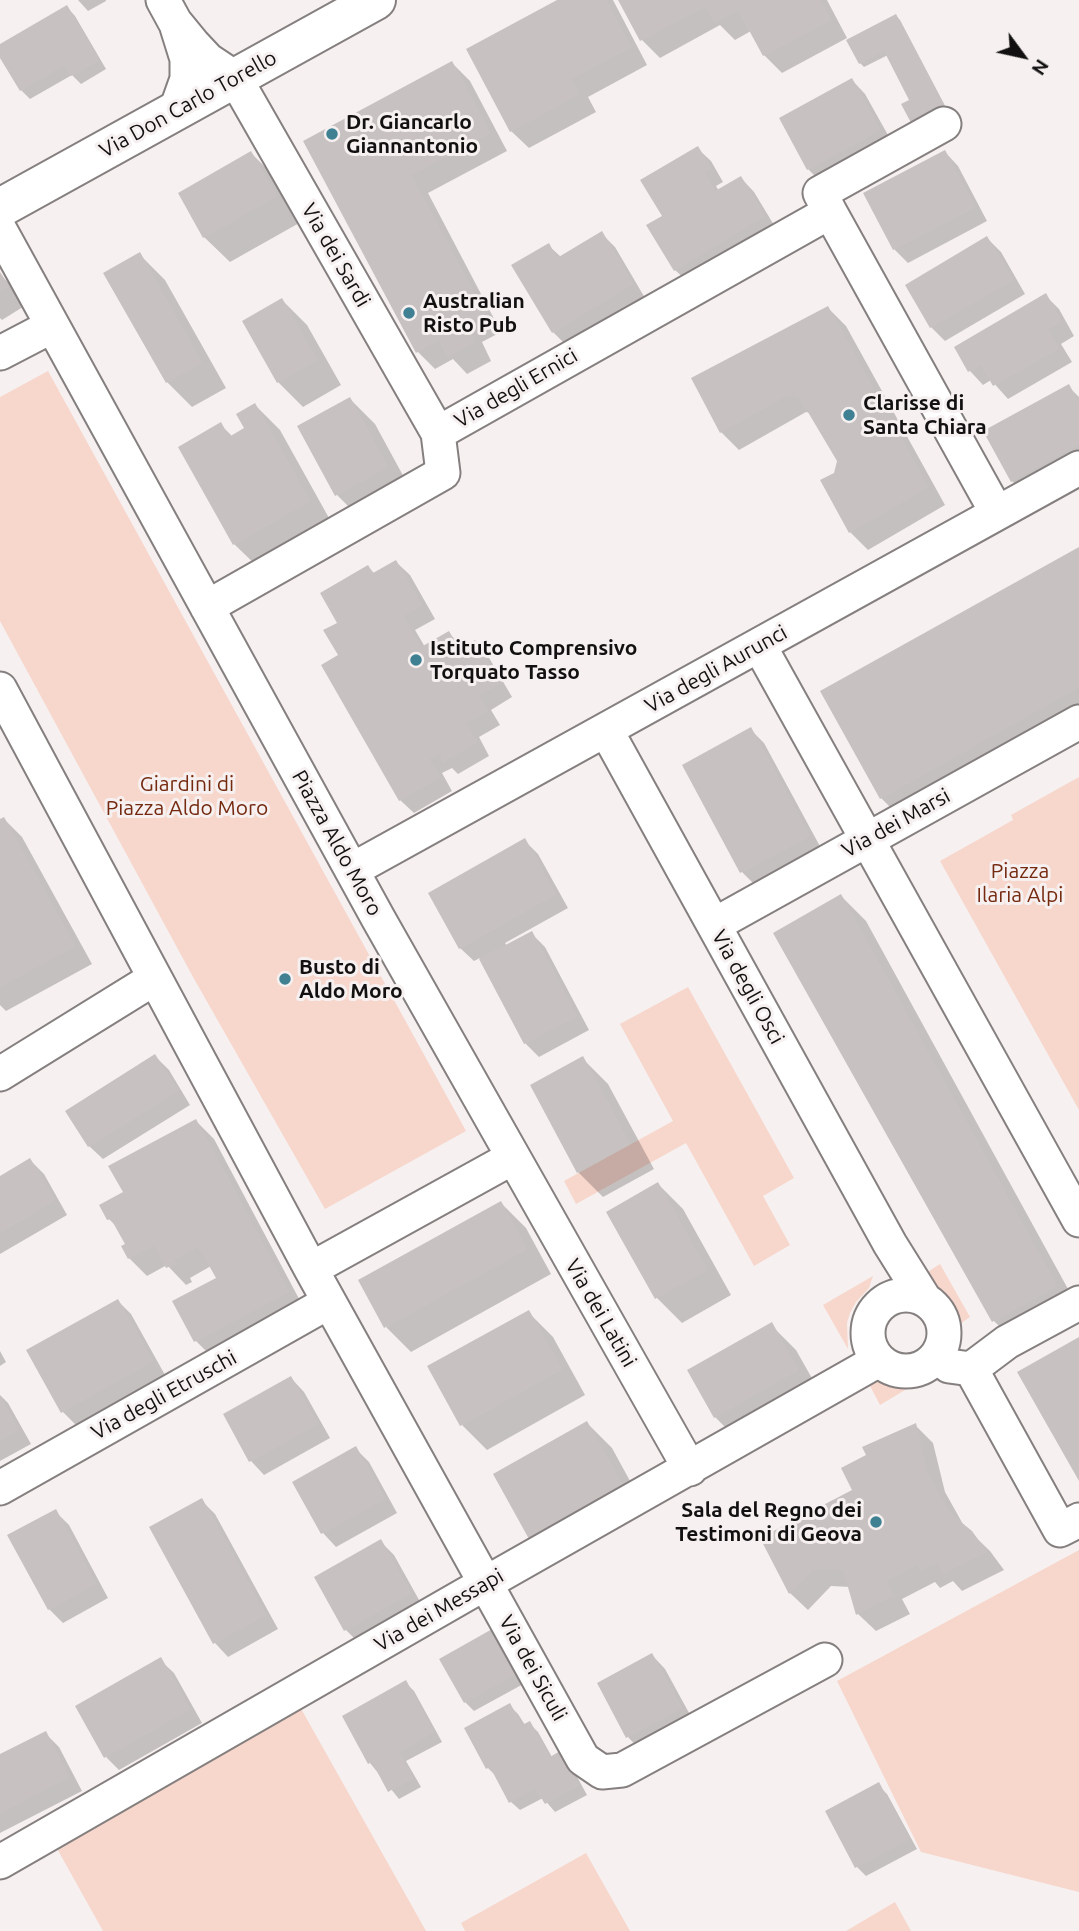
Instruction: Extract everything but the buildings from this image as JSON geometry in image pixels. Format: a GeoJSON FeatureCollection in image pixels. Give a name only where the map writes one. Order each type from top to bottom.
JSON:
{"type":"FeatureCollection","features":[{"type":"Feature","properties":{"kind":"main road","name":"Via Don Carlo Torello"},"geometry":{"type":"LineString","coordinates":[[0,208],[376,0]]}},
{"type":"Feature","properties":{"kind":"street"},"geometry":{"type":"LineString","coordinates":[[169,11],[208,60],[235,78]]}},
{"type":"Feature","properties":{"kind":"street"},"geometry":{"type":"LineString","coordinates":[[169,11],[187,60],[187,79],[176,110]]}},
{"type":"Feature","properties":{"kind":"street","name":"Via dei Sardi"},"geometry":{"type":"LineString","coordinates":[[235,78],[438,433]]}},
{"type":"Feature","properties":{"kind":"street"},"geometry":{"type":"LineString","coordinates":[[944,124],[820,193],[997,513]]}},
{"type":"Feature","properties":{"kind":"street","name":"Via degli Ernici"},"geometry":{"type":"LineString","coordinates":[[207,607],[443,473],[438,433],[830,212]]}},
{"type":"Feature","properties":{"kind":"street","name":"Piazza Aldo Moro"},"geometry":{"type":"LineString","coordinates":[[0,230],[512,1158]]}},
{"type":"Feature","properties":{"kind":"street"},"geometry":{"type":"LineString","coordinates":[[0,354],[52,326]]}},
{"type":"Feature","properties":{"kind":"street","name":"Via degli Aurunci"},"geometry":{"type":"LineString","coordinates":[[352,870],[1079,468]]}},
{"type":"Feature","properties":{"kind":"street"},"geometry":{"type":"LineString","coordinates":[[759,645],[1079,1220]]}},
{"type":"Feature","properties":{"kind":"street"},"geometry":{"type":"LineString","coordinates":[[0,689],[329,1302]]}},
{"type":"Feature","properties":{"kind":"street","name":"Via dei Marsi"},"geometry":{"type":"LineString","coordinates":[[714,925],[1079,722]]}},
{"type":"Feature","properties":{"kind":"street","name":"Via degli Osci"},"geometry":{"type":"LineString","coordinates":[[606,730],[890,1244],[925,1300]]}},
{"type":"Feature","properties":{"kind":"street"},"geometry":{"type":"LineString","coordinates":[[0,1074],[155,978]]}},
{"type":"Feature","properties":{"kind":"street"},"geometry":{"type":"LineString","coordinates":[[310,1269],[512,1158]]}},
{"type":"Feature","properties":{"kind":"street","name":"Via dei Latini"},"geometry":{"type":"LineString","coordinates":[[512,1158],[690,1469]]}},
{"type":"Feature","properties":{"kind":"street","name":"Via degli Osci"},"geometry":{"type":"LineString","coordinates":[[890,1244],[891,1297]]}},
{"type":"Feature","properties":{"kind":"street"},"geometry":{"type":"LineString","coordinates":[[929,1364],[943,1345],[945,1333],[940,1314],[915,1295],[891,1297],[873,1314],[868,1326],[868,1338],[871,1350],[879,1360],[888,1367],[909,1372],[929,1364],[971,1369],[1007,1342],[1079,1303]]}},
{"type":"Feature","properties":{"kind":"street","name":"Via degli Etruschi"},"geometry":{"type":"LineString","coordinates":[[0,1488],[329,1302]]}},
{"type":"Feature","properties":{"kind":"street","name":"Via dei Siculi"},"geometry":{"type":"LineString","coordinates":[[329,1302],[583,1759],[603,1772],[621,1770],[825,1660]]}},
{"type":"Feature","properties":{"kind":"street"},"geometry":{"type":"LineString","coordinates":[[945,1333],[1007,1342]]}},
{"type":"Feature","properties":{"kind":"street","name":"Via dei Messapi"},"geometry":{"type":"LineString","coordinates":[[0,1862],[879,1360]]}},
{"type":"Feature","properties":{"kind":"street"},"geometry":{"type":"LineString","coordinates":[[971,1369],[1060,1530],[1079,1520]]}},
{"type":"Feature","properties":{"kind":"green space","name":"Giardini di Piazza Aldo Moro"},"geometry":{"type":"Polygon","coordinates":[[[48,371],[466,1131],[325,1209],[193,977],[0,621],[0,397],[48,371]]]}},
{"type":"Feature","properties":{"kind":"green space","name":"Piazza Ilaria Alpi"},"geometry":{"type":"Polygon","coordinates":[[[1079,777],[1079,1110],[940,861],[1013,820],[1011,815],[1079,777]]]}},
{"type":"Feature","properties":{"kind":"green space"},"geometry":{"type":"Polygon","coordinates":[[[688,987],[794,1178],[763,1196],[790,1245],[754,1266],[686,1143],[576,1204],[564,1181],[673,1121],[620,1024],[688,987]]]}},
{"type":"Feature","properties":{"kind":"green space"},"geometry":{"type":"Polygon","coordinates":[[[940,1264],[970,1317],[957,1326],[950,1320],[926,1273],[940,1264]]]}},
{"type":"Feature","properties":{"kind":"green space"},"geometry":{"type":"Polygon","coordinates":[[[873,1276],[869,1288],[850,1313],[847,1323],[848,1349],[823,1305],[873,1276]]]}},
{"type":"Feature","properties":{"kind":"green space"},"geometry":{"type":"Polygon","coordinates":[[[880,1380],[908,1383],[920,1381],[880,1405],[870,1386],[880,1380]]]}},
{"type":"Feature","properties":{"kind":"green space"},"geometry":{"type":"Polygon","coordinates":[[[1079,1550],[1079,1892],[921,1852],[837,1681],[1079,1550]]]}},
{"type":"Feature","properties":{"kind":"green space"},"geometry":{"type":"Polygon","coordinates":[[[295,1698],[426,1931],[103,1931],[50,1836],[295,1698]]]}},
{"type":"Feature","properties":{"kind":"green space"},"geometry":{"type":"Polygon","coordinates":[[[586,1853],[630,1931],[465,1931],[461,1923],[586,1853]]]}},
{"type":"Feature","properties":{"kind":"green space"},"geometry":{"type":"Polygon","coordinates":[[[895,1902],[911,1931],[846,1931],[895,1902]]]}},
{"type":"Feature","properties":{"kind":"place","name":"Dr. Giancarlo Giannantonio"},"geometry":{"type":"Point","coordinates":[332,134]}},
{"type":"Feature","properties":{"kind":"place","name":"Australian Risto Pub"},"geometry":{"type":"Point","coordinates":[409,313]}},
{"type":"Feature","properties":{"kind":"place","name":"Clarisse di Santa Chiara"},"geometry":{"type":"Point","coordinates":[849,415]}},
{"type":"Feature","properties":{"kind":"place","name":"Istituto Comprensivo Torquato Tasso"},"geometry":{"type":"Point","coordinates":[416,660]}},
{"type":"Feature","properties":{"kind":"place","name":"Busto di Aldo Moro"},"geometry":{"type":"Point","coordinates":[285,979]}},
{"type":"Feature","properties":{"kind":"place","name":"Sala del Regno dei Testimoni di Geova"},"geometry":{"type":"Point","coordinates":[876,1522]}}]}
